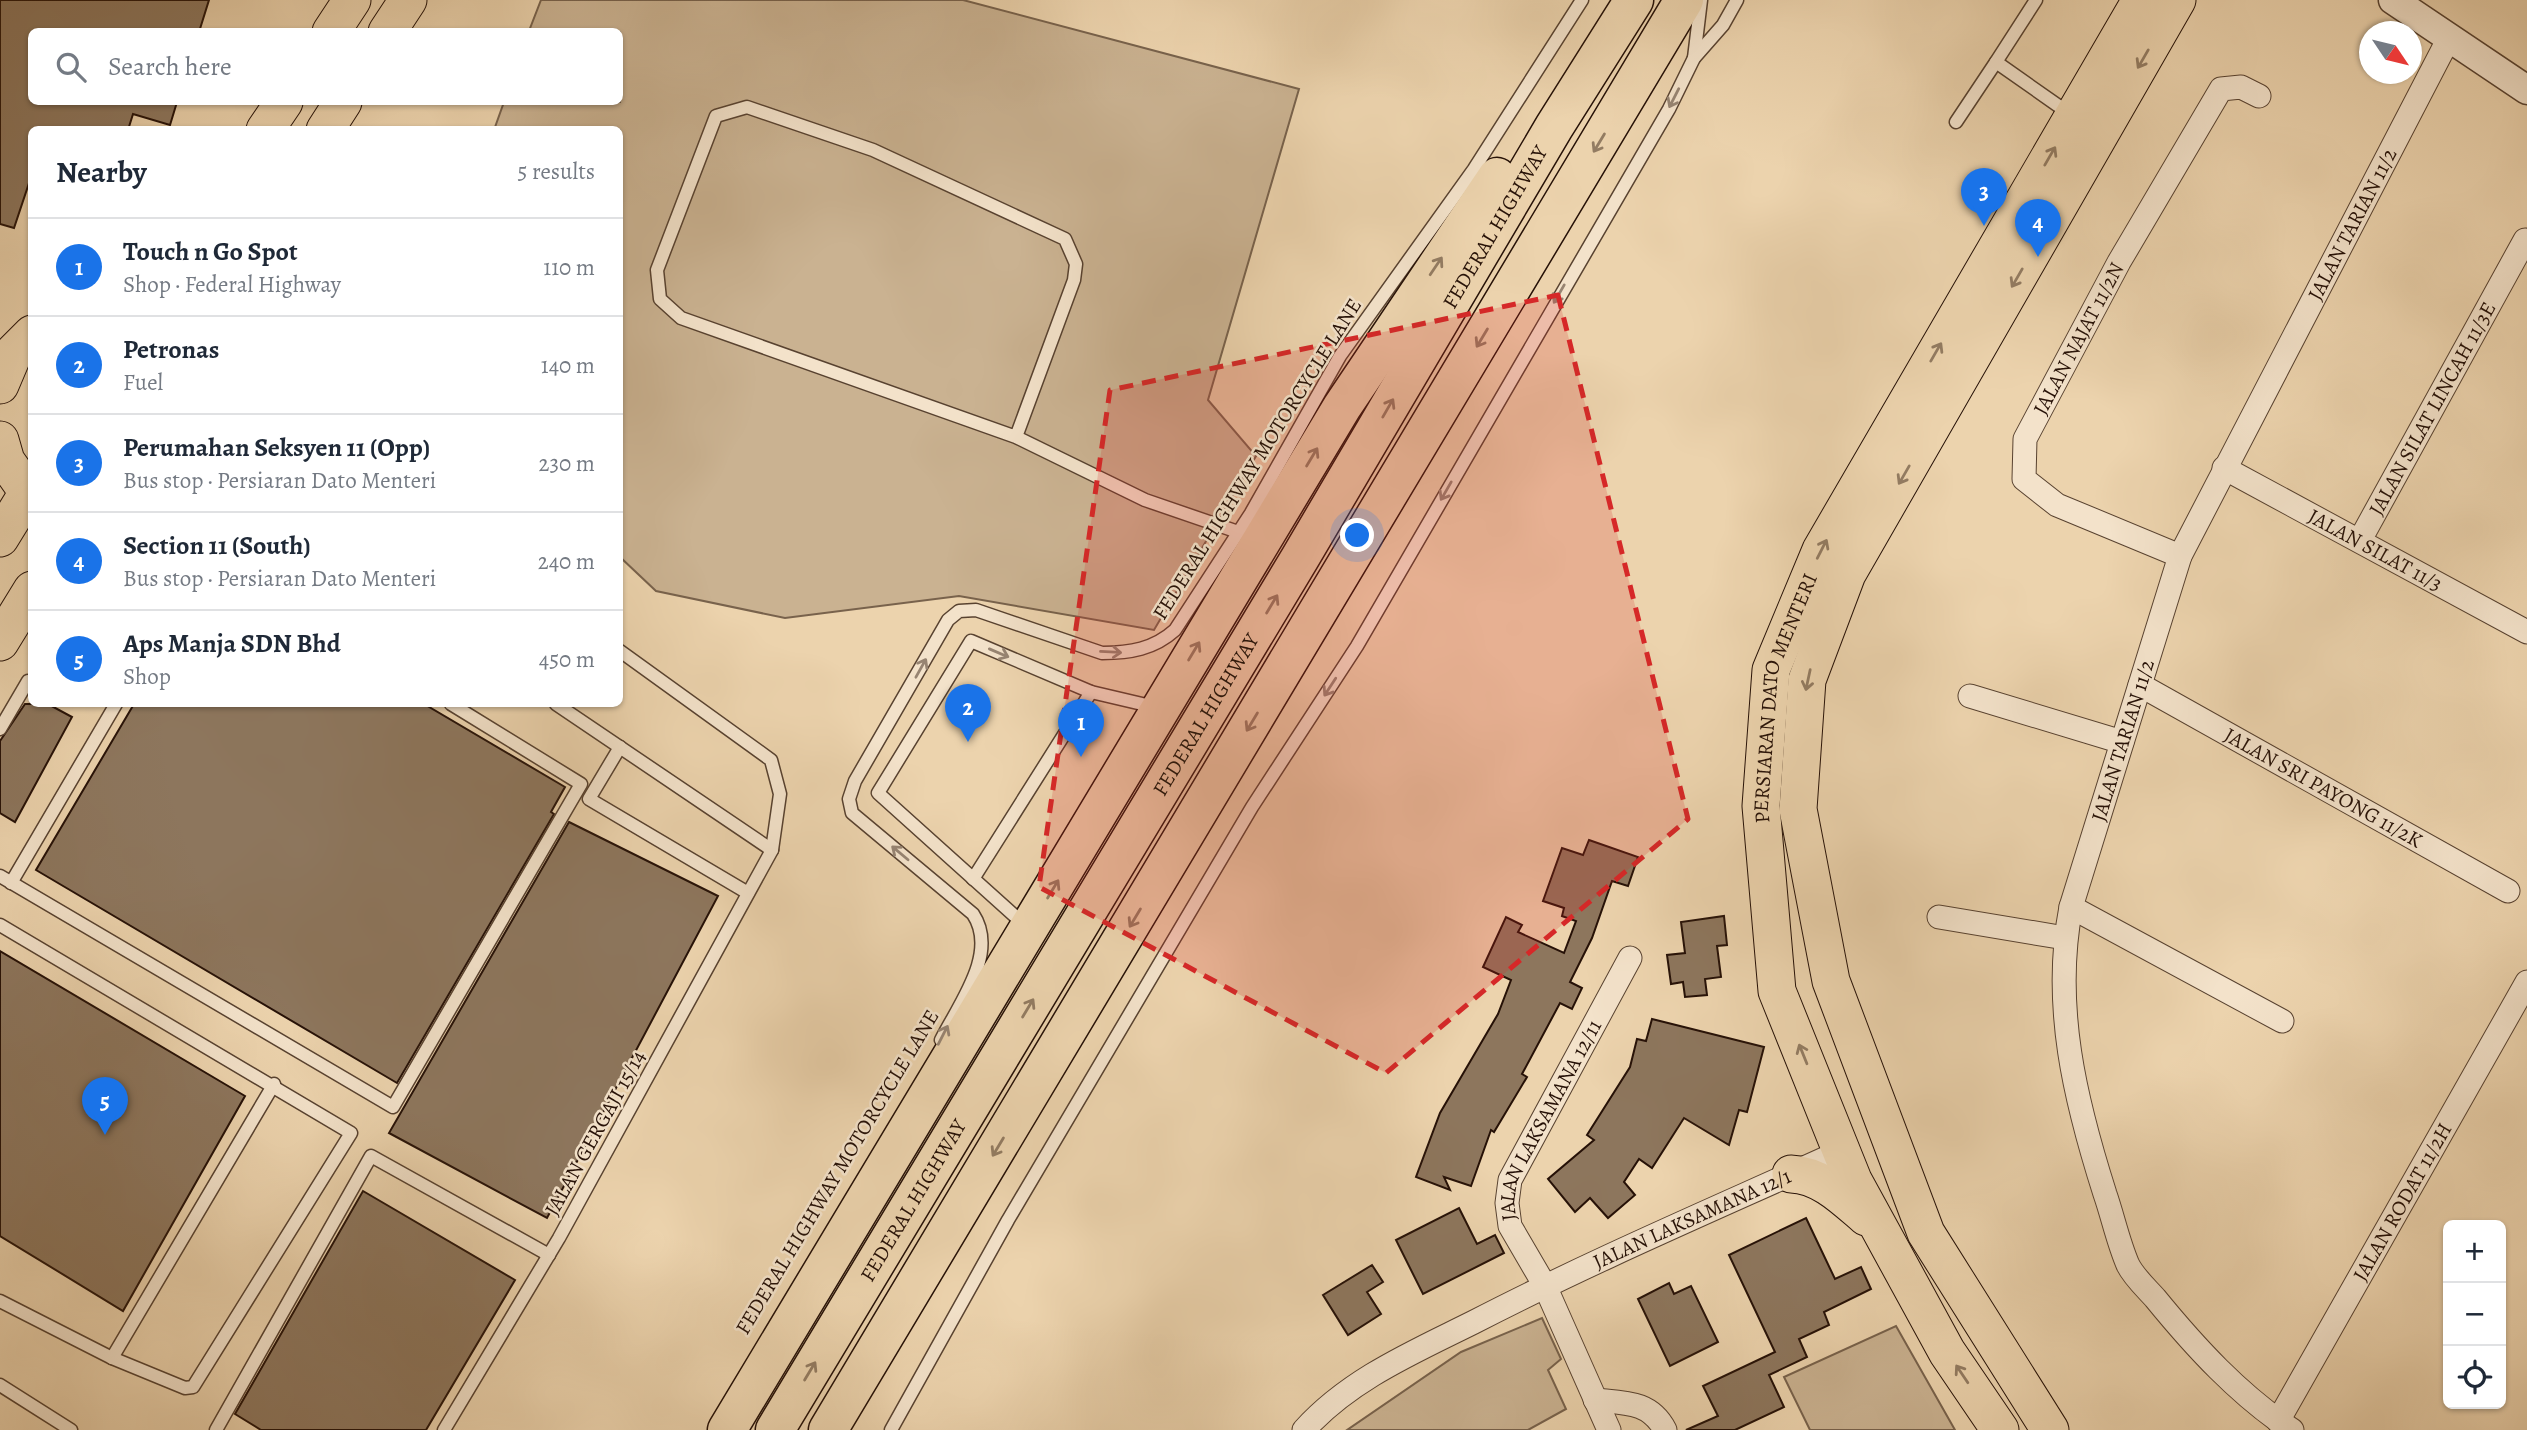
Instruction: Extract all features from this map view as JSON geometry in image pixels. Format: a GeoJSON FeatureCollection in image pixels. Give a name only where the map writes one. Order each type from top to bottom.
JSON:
{"type":"FeatureCollection","features":[{"type":"Feature","properties":{"kind":"highway","name":"FEDERAL HIGHWAY"},"geometry":{"type":"LineString","coordinates":[[775,1430],[1307,546],[1554,127],[1634,0]]}},
{"type":"Feature","properties":{"kind":"highway"},"geometry":{"type":"LineString","coordinates":[[828,1430],[1684,0]]}},
{"type":"Feature","properties":{"kind":"highway"},"geometry":{"type":"LineString","coordinates":[[727,1430],[1160,708],[1249,537],[1342,407],[1516,148],[1554,127]]}},
{"type":"Feature","properties":{"kind":"main road"},"geometry":{"type":"LineString","coordinates":[[334,28],[352,0]]}},
{"type":"Feature","properties":{"kind":"main road"},"geometry":{"type":"LineString","coordinates":[[390,28],[408,0]]}},
{"type":"Feature","properties":{"kind":"main road","name":"PERSIARAN DATO MENTERI"},"geometry":{"type":"LineString","coordinates":[[2000,1430],[1947,1352],[1880,1230],[1815,1163],[1828,1118],[1777,991],[1761,806],[1771,670],[1821,550],[2141,0]]}},
{"type":"Feature","properties":{"kind":"main road","name":"PERSIARAN DATO MENTERI"},"geometry":{"type":"LineString","coordinates":[[2050,1430],[1926,1233],[1836,995],[1798,809],[1807,680],[1847,574],[2177,0]]}},
{"type":"Feature","properties":{"kind":"main road"},"geometry":{"type":"LineString","coordinates":[[268,126],[282,105]]}},
{"type":"Feature","properties":{"kind":"main road"},"geometry":{"type":"LineString","coordinates":[[328,126],[341,105]]}},
{"type":"Feature","properties":{"kind":"main road"},"geometry":{"type":"LineString","coordinates":[[0,440],[5,461],[28,490]]}},
{"type":"Feature","properties":{"kind":"main road"},"geometry":{"type":"LineString","coordinates":[[0,538],[28,495]]}},
{"type":"Feature","properties":{"kind":"main road"},"geometry":{"type":"LineString","coordinates":[[0,642],[28,596]]}},
{"type":"Feature","properties":{"kind":"main road"},"geometry":{"type":"LineString","coordinates":[[1836,995],[1848,1117],[1806,1175],[1837,1193],[1880,1230]]}},
{"type":"Feature","properties":{"kind":"main road"},"geometry":{"type":"LineString","coordinates":[[1815,1163],[1860,1152],[1879,1167],[1926,1233]]}},
{"type":"Feature","properties":{"kind":"street"},"geometry":{"type":"LineString","coordinates":[[2393,0],[2527,90]]}},
{"type":"Feature","properties":{"kind":"street","name":"JALAN TARIAN 11/2"},"geometry":{"type":"LineString","coordinates":[[2285,1425],[2230,1381],[2185,1335],[2129,1267],[2088,1142],[2072,1070],[2062,997],[2065,938],[2071,907],[2180,556],[2449,38]]}},
{"type":"Feature","properties":{"kind":"street","name":"JALAN NAJAT 11/2N"},"geometry":{"type":"LineString","coordinates":[[2180,556],[2057,505],[2024,479],[2025,439],[2119,262],[2221,89],[2241,87],[2259,96]]}},
{"type":"Feature","properties":{"kind":"street","name":"JALAN SILAT LINCAH 11/3E"},"geometry":{"type":"LineString","coordinates":[[2360,540],[2525,240]]}},
{"type":"Feature","properties":{"kind":"street","name":"JALAN SILAT 11/3"},"geometry":{"type":"LineString","coordinates":[[2224,468],[2527,632]]}},
{"type":"Feature","properties":{"kind":"street","name":"JALAN SRI PAYONG 11/2K"},"geometry":{"type":"LineString","coordinates":[[2140,685],[2508,891]]}},
{"type":"Feature","properties":{"kind":"street"},"geometry":{"type":"LineString","coordinates":[[1970,696],[2123,742]]}},
{"type":"Feature","properties":{"kind":"street"},"geometry":{"type":"LineString","coordinates":[[2071,907],[2283,1021]]}},
{"type":"Feature","properties":{"kind":"street"},"geometry":{"type":"LineString","coordinates":[[1939,917],[2065,938]]}},
{"type":"Feature","properties":{"kind":"street","name":"JALAN LAKSAMANA 12/11"},"geometry":{"type":"LineString","coordinates":[[1545,1286],[1510,1226],[1507,1203],[1510,1180],[1630,958]]}},
{"type":"Feature","properties":{"kind":"street","name":"JALAN RODAT 11/2H"},"geometry":{"type":"LineString","coordinates":[[2285,1425],[2527,982]]}},
{"type":"Feature","properties":{"kind":"street","name":"JALAN LAKSAMANA 12/1"},"geometry":{"type":"LineString","coordinates":[[1304,1430],[1346,1393],[1377,1372],[1545,1286],[1815,1163]]}},
{"type":"Feature","properties":{"kind":"street"},"geometry":{"type":"LineString","coordinates":[[1545,1286],[1609,1430]]}},
{"type":"Feature","properties":{"kind":"street"},"geometry":{"type":"LineString","coordinates":[[1595,1400],[1643,1406],[1658,1416],[1665,1430]]}},
{"type":"Feature","properties":{"kind":"lane","name":"FEDERAL HIGHWAY MOTORCYCLE LANE"},"geometry":{"type":"LineString","coordinates":[[936,1048],[981,956],[984,936],[973,914],[852,813],[849,799],[855,781],[948,620],[959,611],[976,610],[1102,653],[1125,653],[1160,643],[1175,630],[1249,537],[1340,356],[1474,169],[1581,0]]}},
{"type":"Feature","properties":{"kind":"lane"},"geometry":{"type":"LineString","coordinates":[[1694,58],[1701,0]]}},
{"type":"Feature","properties":{"kind":"lane"},"geometry":{"type":"LineString","coordinates":[[891,1430],[1007,1220],[1252,807],[1357,646],[1560,292],[1669,109],[1694,58],[1723,25],[1737,0]]}},
{"type":"Feature","properties":{"kind":"lane"},"geometry":{"type":"LineString","coordinates":[[1956,122],[2036,0]]}},
{"type":"Feature","properties":{"kind":"lane"},"geometry":{"type":"LineString","coordinates":[[1996,62],[2073,116]]}},
{"type":"Feature","properties":{"kind":"lane"},"geometry":{"type":"LineString","coordinates":[[1016,437],[1074,280],[1076,264],[1065,239],[873,150],[747,107],[716,116],[657,270],[660,299],[681,318],[1016,437],[1144,500],[1249,537]]}},
{"type":"Feature","properties":{"kind":"lane"},"geometry":{"type":"LineString","coordinates":[[1029,929],[878,793],[971,641],[1091,692],[1160,708]]}},
{"type":"Feature","properties":{"kind":"lane","name":"JALAN GERGAJI 15/14"},"geometry":{"type":"LineString","coordinates":[[444,1430],[549,1255],[772,850],[780,794],[771,760],[623,653]]}},
{"type":"Feature","properties":{"kind":"lane"},"geometry":{"type":"LineString","coordinates":[[0,729],[28,681]]}},
{"type":"Feature","properties":{"kind":"lane"},"geometry":{"type":"LineString","coordinates":[[973,879],[1091,692]]}},
{"type":"Feature","properties":{"kind":"lane"},"geometry":{"type":"LineString","coordinates":[[114,707],[6,880],[393,1108],[581,784],[456,707]]}},
{"type":"Feature","properties":{"kind":"lane"},"geometry":{"type":"LineString","coordinates":[[560,707],[772,850]]}},
{"type":"Feature","properties":{"kind":"lane"},"geometry":{"type":"LineString","coordinates":[[882,738],[905,750]]}},
{"type":"Feature","properties":{"kind":"lane"},"geometry":{"type":"LineString","coordinates":[[620,747],[589,799],[748,893]]}},
{"type":"Feature","properties":{"kind":"lane"},"geometry":{"type":"LineString","coordinates":[[0,926],[274,1084],[351,1133],[193,1387],[185,1388],[112,1358],[0,1300]]}},
{"type":"Feature","properties":{"kind":"lane"},"geometry":{"type":"LineString","coordinates":[[112,1358],[274,1084]]}},
{"type":"Feature","properties":{"kind":"lane"},"geometry":{"type":"LineString","coordinates":[[216,1430],[371,1156],[549,1255]]}},
{"type":"Feature","properties":{"kind":"lane"},"geometry":{"type":"LineString","coordinates":[[0,1385],[71,1430]]}},
{"type":"Feature","properties":{"kind":"highlighted area"},"geometry":{"type":"Polygon","coordinates":[[[1558,295],[1688,819],[1386,1073],[1039,887],[1110,390],[1558,295]]]}},
{"type":"Feature","properties":{"kind":"shaded area"},"geometry":{"type":"Polygon","coordinates":[[[541,0],[963,0],[1299,89],[1208,400],[1256,456],[1154,630],[959,596],[785,618],[656,591],[623,560],[623,126],[495,126],[503,105],[623,105],[623,28],[530,28],[541,0]]]}},
{"type":"Feature","properties":{"kind":"shaded area"},"geometry":{"type":"Polygon","coordinates":[[[1542,1318],[1561,1359],[1548,1370],[1566,1409],[1528,1430],[1347,1430],[1461,1352],[1542,1318]]]}},
{"type":"Feature","properties":{"kind":"shaded area"},"geometry":{"type":"Polygon","coordinates":[[[1896,1326],[1955,1430],[1810,1430],[1784,1377],[1896,1326]]]}},
{"type":"Feature","properties":{"kind":"building"},"geometry":{"type":"Polygon","coordinates":[[[0,0],[209,0],[200,28],[28,28],[28,105],[176,105],[170,125],[133,114],[129,126],[28,126],[28,186],[14,228],[0,224],[0,0]]]}},
{"type":"Feature","properties":{"kind":"building"},"geometry":{"type":"Polygon","coordinates":[[[25,704],[28,704],[28,707],[54,707],[72,717],[15,822],[0,813],[0,741],[25,704]]]}},
{"type":"Feature","properties":{"kind":"building"},"geometry":{"type":"Polygon","coordinates":[[[132,707],[429,707],[565,787],[551,812],[554,814],[397,1083],[36,870],[132,707]]]}},
{"type":"Feature","properties":{"kind":"building"},"geometry":{"type":"Polygon","coordinates":[[[569,822],[718,896],[547,1218],[389,1133],[569,822]]]}},
{"type":"Feature","properties":{"kind":"building"},"geometry":{"type":"Polygon","coordinates":[[[1589,840],[1638,857],[1628,886],[1612,881],[1592,938],[1570,982],[1582,988],[1572,1009],[1560,1003],[1522,1074],[1527,1077],[1494,1132],[1491,1130],[1471,1186],[1444,1177],[1450,1190],[1416,1177],[1440,1113],[1498,1014],[1511,980],[1483,967],[1506,917],[1522,925],[1518,932],[1564,953],[1576,921],[1562,916],[1564,908],[1543,901],[1562,848],[1583,855],[1589,840]]]}},
{"type":"Feature","properties":{"kind":"building"},"geometry":{"type":"Polygon","coordinates":[[[1724,916],[1727,945],[1717,946],[1721,977],[1705,979],[1707,995],[1685,997],[1683,982],[1671,984],[1667,955],[1685,953],[1681,922],[1724,916]]]}},
{"type":"Feature","properties":{"kind":"building"},"geometry":{"type":"Polygon","coordinates":[[[0,951],[245,1096],[123,1311],[0,1236],[0,951]]]}},
{"type":"Feature","properties":{"kind":"building"},"geometry":{"type":"Polygon","coordinates":[[[1652,1019],[1764,1047],[1747,1112],[1739,1110],[1729,1145],[1684,1118],[1652,1168],[1639,1159],[1624,1182],[1635,1195],[1608,1218],[1590,1198],[1575,1212],[1548,1179],[1594,1140],[1587,1135],[1630,1067],[1637,1039],[1646,1041],[1652,1019]]]}},
{"type":"Feature","properties":{"kind":"building"},"geometry":{"type":"Polygon","coordinates":[[[363,1191],[515,1280],[426,1430],[261,1430],[235,1414],[363,1191]]]}},
{"type":"Feature","properties":{"kind":"building"},"geometry":{"type":"Polygon","coordinates":[[[1459,1208],[1477,1244],[1495,1235],[1504,1253],[1423,1294],[1396,1240],[1459,1208]]]}},
{"type":"Feature","properties":{"kind":"building"},"geometry":{"type":"Polygon","coordinates":[[[1806,1218],[1835,1279],[1861,1267],[1871,1289],[1824,1312],[1829,1325],[1799,1339],[1807,1357],[1769,1375],[1784,1407],[1735,1430],[1686,1430],[1718,1416],[1703,1386],[1775,1352],[1729,1255],[1806,1218]]]}},
{"type":"Feature","properties":{"kind":"building"},"geometry":{"type":"Polygon","coordinates":[[[1372,1265],[1383,1282],[1367,1292],[1381,1314],[1348,1335],[1323,1295],[1372,1265]]]}},
{"type":"Feature","properties":{"kind":"building"},"geometry":{"type":"Polygon","coordinates":[[[1669,1283],[1674,1294],[1691,1286],[1718,1342],[1670,1366],[1638,1299],[1669,1283]]]}},
{"type":"Feature","properties":{"kind":"place","name":"Perumahan Seksyen 11 (Opp)"},"geometry":{"type":"Point","coordinates":[1984,226]}},
{"type":"Feature","properties":{"kind":"place","name":"Section 11 (South)"},"geometry":{"type":"Point","coordinates":[2038,257]}},
{"type":"Feature","properties":{"kind":"place","name":"Petronas"},"geometry":{"type":"Point","coordinates":[968,742]}},
{"type":"Feature","properties":{"kind":"place","name":"Touch n Go Spot"},"geometry":{"type":"Point","coordinates":[1081,757]}},
{"type":"Feature","properties":{"kind":"place","name":"Aps Manja SDN Bhd"},"geometry":{"type":"Point","coordinates":[105,1135]}}]}
